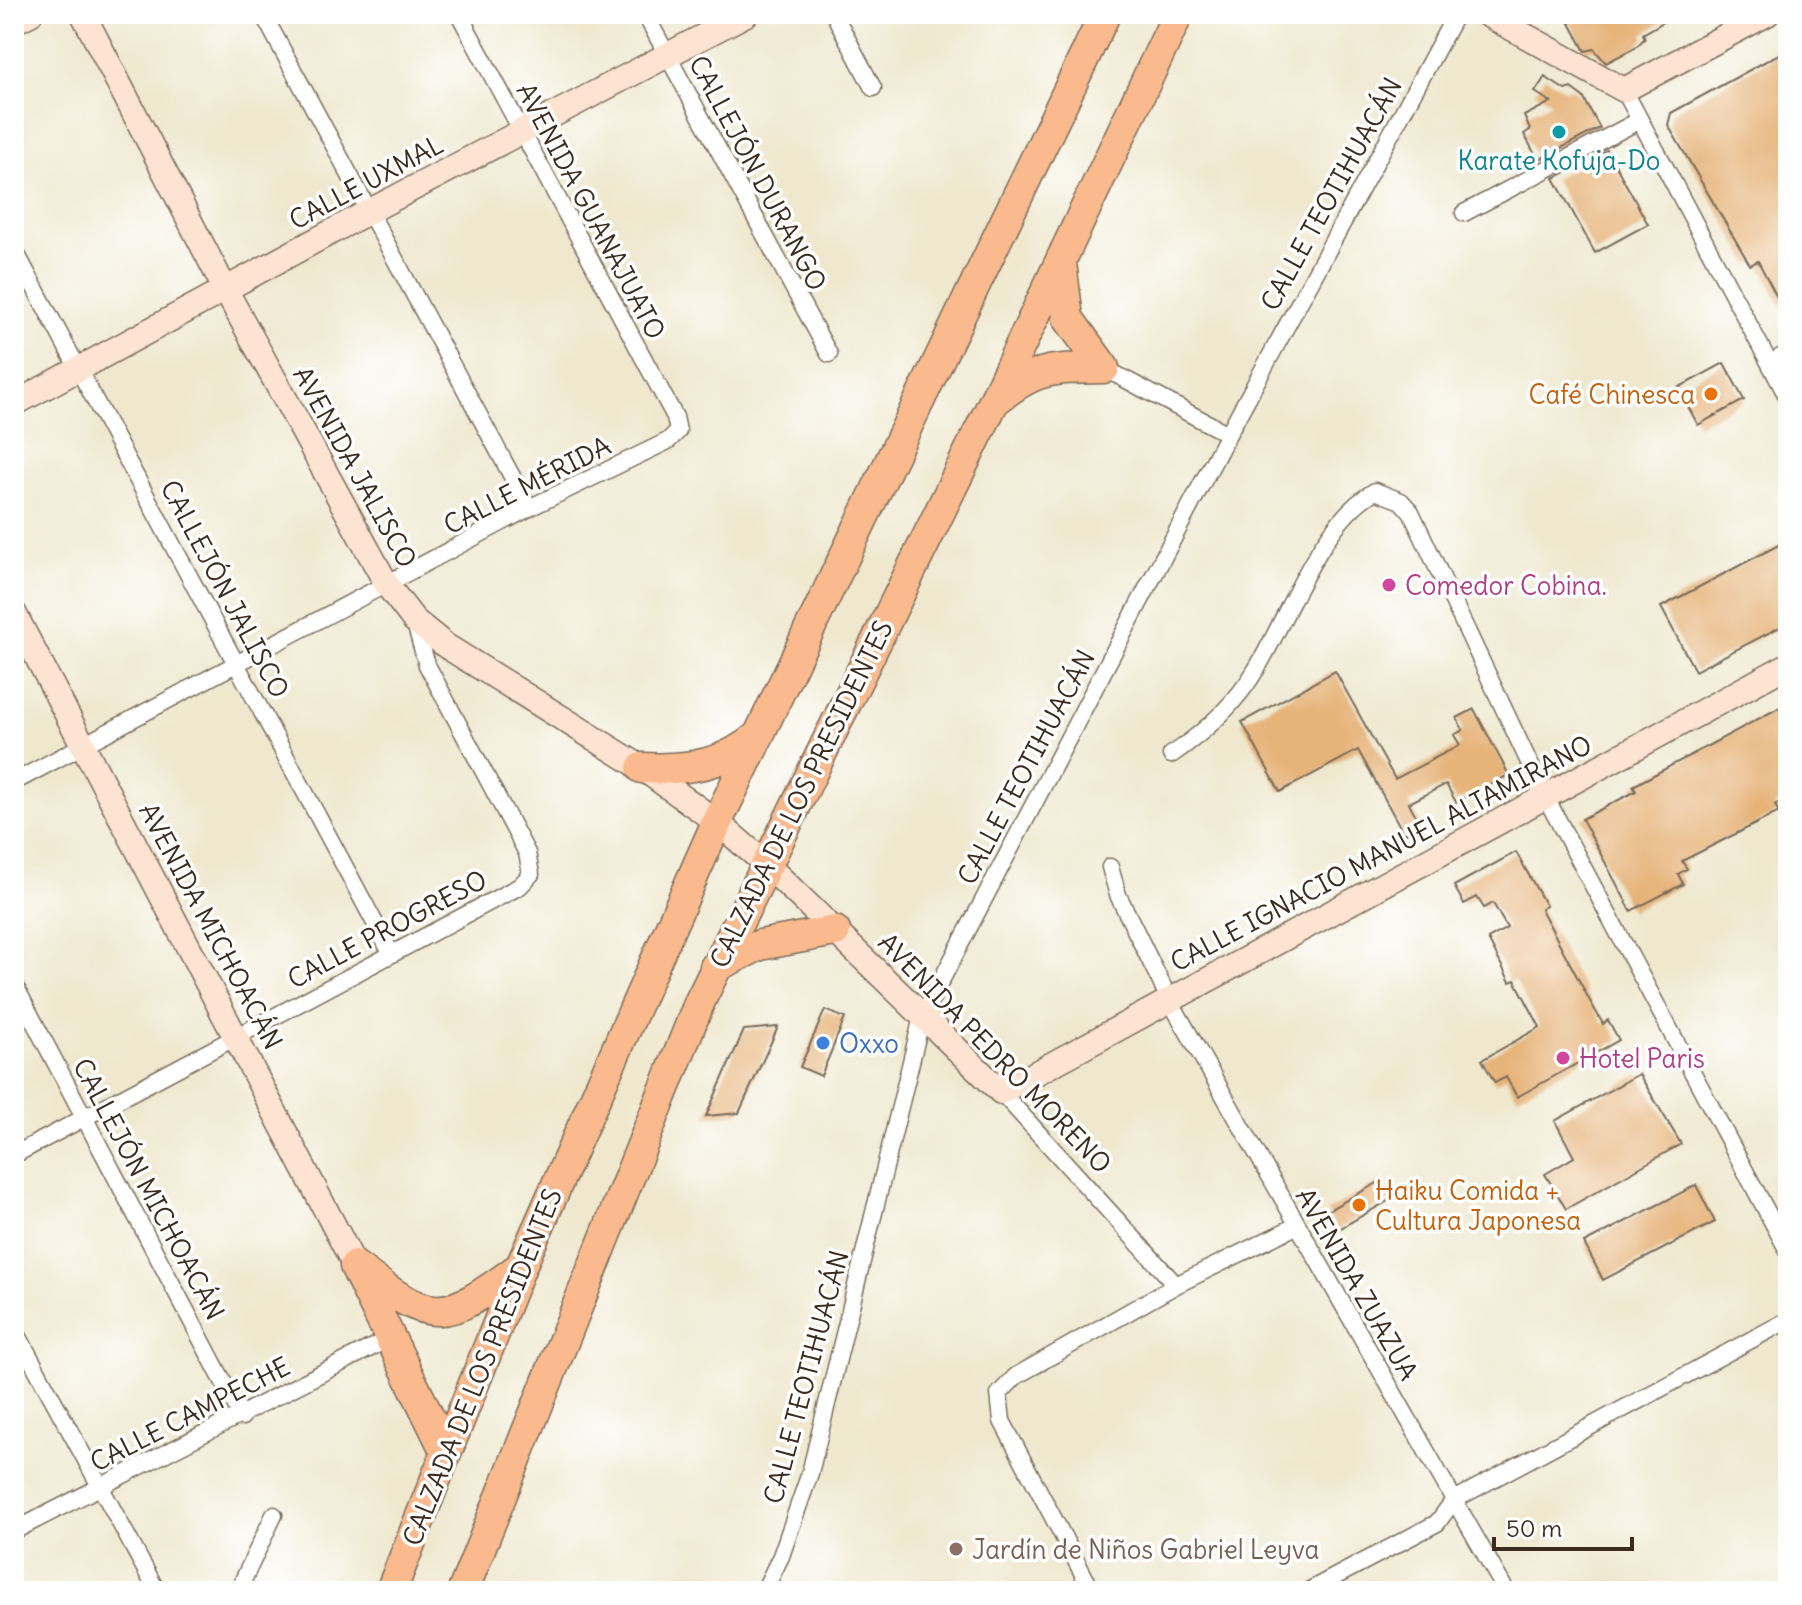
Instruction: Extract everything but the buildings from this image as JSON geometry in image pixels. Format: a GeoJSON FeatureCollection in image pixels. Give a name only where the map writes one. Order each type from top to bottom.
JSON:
{"type":"FeatureCollection","features":[{"type":"Feature","properties":{"kind":"highway"},"geometry":{"type":"LineString","coordinates":[[1066,94],[1072,45],[1081,14]]}},
{"type":"Feature","properties":{"kind":"highway","name":"CALZADA DE LOS PRESIDENTES"},"geometry":{"type":"LineString","coordinates":[[391,1591],[521,1266],[717,822],[1105,14]]}},
{"type":"Feature","properties":{"kind":"highway","name":"CALZADA DE LOS PRESIDENTES"},"geometry":{"type":"LineString","coordinates":[[463,1591],[649,1121],[715,967],[768,866],[994,401],[1178,14]]}},
{"type":"Feature","properties":{"kind":"highway"},"geometry":{"type":"LineString","coordinates":[[1061,260],[1068,318],[1104,368]]}},
{"type":"Feature","properties":{"kind":"highway"},"geometry":{"type":"LineString","coordinates":[[994,401],[1022,379],[1050,369],[1104,368]]}},
{"type":"Feature","properties":{"kind":"highway"},"geometry":{"type":"LineString","coordinates":[[642,768],[685,769],[706,765],[744,748],[760,734]]}},
{"type":"Feature","properties":{"kind":"highway"},"geometry":{"type":"LineString","coordinates":[[715,967],[760,945],[835,931]]}},
{"type":"Feature","properties":{"kind":"highway"},"geometry":{"type":"LineString","coordinates":[[355,1266],[414,1307],[436,1312],[458,1309],[521,1266]]}},
{"type":"Feature","properties":{"kind":"highway"},"geometry":{"type":"LineString","coordinates":[[355,1266],[388,1339],[446,1452]]}},
{"type":"Feature","properties":{"kind":"street"},"geometry":{"type":"LineString","coordinates":[[14,22],[30,14]]}},
{"type":"Feature","properties":{"kind":"street","name":"AVENIDA JALISCO"},"geometry":{"type":"LineString","coordinates":[[83,14],[225,289],[387,585],[414,620],[446,646],[642,768],[717,822],[768,866]]}},
{"type":"Feature","properties":{"kind":"street"},"geometry":{"type":"LineString","coordinates":[[263,14],[529,508]]}},
{"type":"Feature","properties":{"kind":"street","name":"AVENIDA GUANAJUATO"},"geometry":{"type":"LineString","coordinates":[[459,14],[675,417],[678,431]]}},
{"type":"Feature","properties":{"kind":"street","name":"CALLEJÓN DURANGO"},"geometry":{"type":"LineString","coordinates":[[645,14],[829,354]]}},
{"type":"Feature","properties":{"kind":"street","name":"CALLE UXMAL"},"geometry":{"type":"LineString","coordinates":[[14,404],[368,212],[746,14]]}},
{"type":"Feature","properties":{"kind":"street"},"geometry":{"type":"LineString","coordinates":[[834,14],[873,88]]}},
{"type":"Feature","properties":{"kind":"street","name":"CALLE TEOTIHUACÁN"},"geometry":{"type":"LineString","coordinates":[[764,1591],[781,1556],[810,1473],[922,1017],[1228,434],[1456,14]]}},
{"type":"Feature","properties":{"kind":"street"},"geometry":{"type":"LineString","coordinates":[[1486,14],[1624,90],[1788,398]]}},
{"type":"Feature","properties":{"kind":"street"},"geometry":{"type":"LineString","coordinates":[[1624,90],[1767,14]]}},
{"type":"Feature","properties":{"kind":"street"},"geometry":{"type":"LineString","coordinates":[[1464,213],[1640,120]]}},
{"type":"Feature","properties":{"kind":"street","name":"CALLEJÓN JALISCO"},"geometry":{"type":"LineString","coordinates":[[14,249],[391,953]]}},
{"type":"Feature","properties":{"kind":"street"},"geometry":{"type":"LineString","coordinates":[[1770,363],[1788,353]]}},
{"type":"Feature","properties":{"kind":"street"},"geometry":{"type":"LineString","coordinates":[[1104,368],[1228,434]]}},
{"type":"Feature","properties":{"kind":"street","name":"CALLE MÉRIDA"},"geometry":{"type":"LineString","coordinates":[[14,782],[529,508],[668,441],[678,431]]}},
{"type":"Feature","properties":{"kind":"street"},"geometry":{"type":"LineString","coordinates":[[1171,755],[1201,734],[1256,672],[1324,546],[1348,512],[1375,491],[1401,501],[1411,512],[1545,796],[1788,1251]]}},
{"type":"Feature","properties":{"kind":"street","name":"AVENIDA MICHOACÁN"},"geometry":{"type":"LineString","coordinates":[[14,613],[355,1266]]}},
{"type":"Feature","properties":{"kind":"street","name":"CALLE PROGRESO"},"geometry":{"type":"LineString","coordinates":[[14,1155],[520,886],[531,874],[527,853],[427,665],[414,620]]}},
{"type":"Feature","properties":{"kind":"street","name":"CALLE IGNACIO MANUEL ALTAMIRANO"},"geometry":{"type":"LineString","coordinates":[[1001,1092],[1788,665]]}},
{"type":"Feature","properties":{"kind":"street","name":"AVENIDA PEDRO MORENO"},"geometry":{"type":"LineString","coordinates":[[768,866],[1001,1092],[1176,1285]]}},
{"type":"Feature","properties":{"kind":"street","name":"AVENIDA ZUAZUA"},"geometry":{"type":"LineString","coordinates":[[1110,867],[1118,895],[1169,999],[1506,1591]]}},
{"type":"Feature","properties":{"kind":"street","name":"CALLEJÓN MICHOACÁN"},"geometry":{"type":"LineString","coordinates":[[14,984],[242,1417]]}},
{"type":"Feature","properties":{"kind":"street"},"geometry":{"type":"LineString","coordinates":[[1092,1591],[1002,1421],[999,1394],[1016,1376],[1176,1285],[1296,1226]]}},
{"type":"Feature","properties":{"kind":"street"},"geometry":{"type":"LineString","coordinates":[[1308,1591],[1437,1523],[1454,1500],[1788,1320]]}},
{"type":"Feature","properties":{"kind":"street"},"geometry":{"type":"LineString","coordinates":[[14,1328],[157,1591]]}},
{"type":"Feature","properties":{"kind":"street","name":"CALLE CAMPECHE"},"geometry":{"type":"LineString","coordinates":[[14,1531],[242,1417],[388,1339]]}},
{"type":"Feature","properties":{"kind":"street"},"geometry":{"type":"LineString","coordinates":[[238,1591],[274,1515]]}},
{"type":"Feature","properties":{"kind":"place","name":"Karate Kofuja-Do"},"geometry":{"type":"Point","coordinates":[1559,132]}},
{"type":"Feature","properties":{"kind":"place","name":"Café Chinesca"},"geometry":{"type":"Point","coordinates":[1711,394]}},
{"type":"Feature","properties":{"kind":"place","name":"Comedor Cobina."},"geometry":{"type":"Point","coordinates":[1389,585]}},
{"type":"Feature","properties":{"kind":"place","name":"Oxxo"},"geometry":{"type":"Point","coordinates":[823,1043]}},
{"type":"Feature","properties":{"kind":"place","name":"Hotel Paris"},"geometry":{"type":"Point","coordinates":[1563,1058]}},
{"type":"Feature","properties":{"kind":"place","name":"Haiku Comida + Cultura Japonesa"},"geometry":{"type":"Point","coordinates":[1359,1205]}},
{"type":"Feature","properties":{"kind":"place","name":"Jardín de Niños Gabriel Leyva"},"geometry":{"type":"Point","coordinates":[956,1549]}}]}
